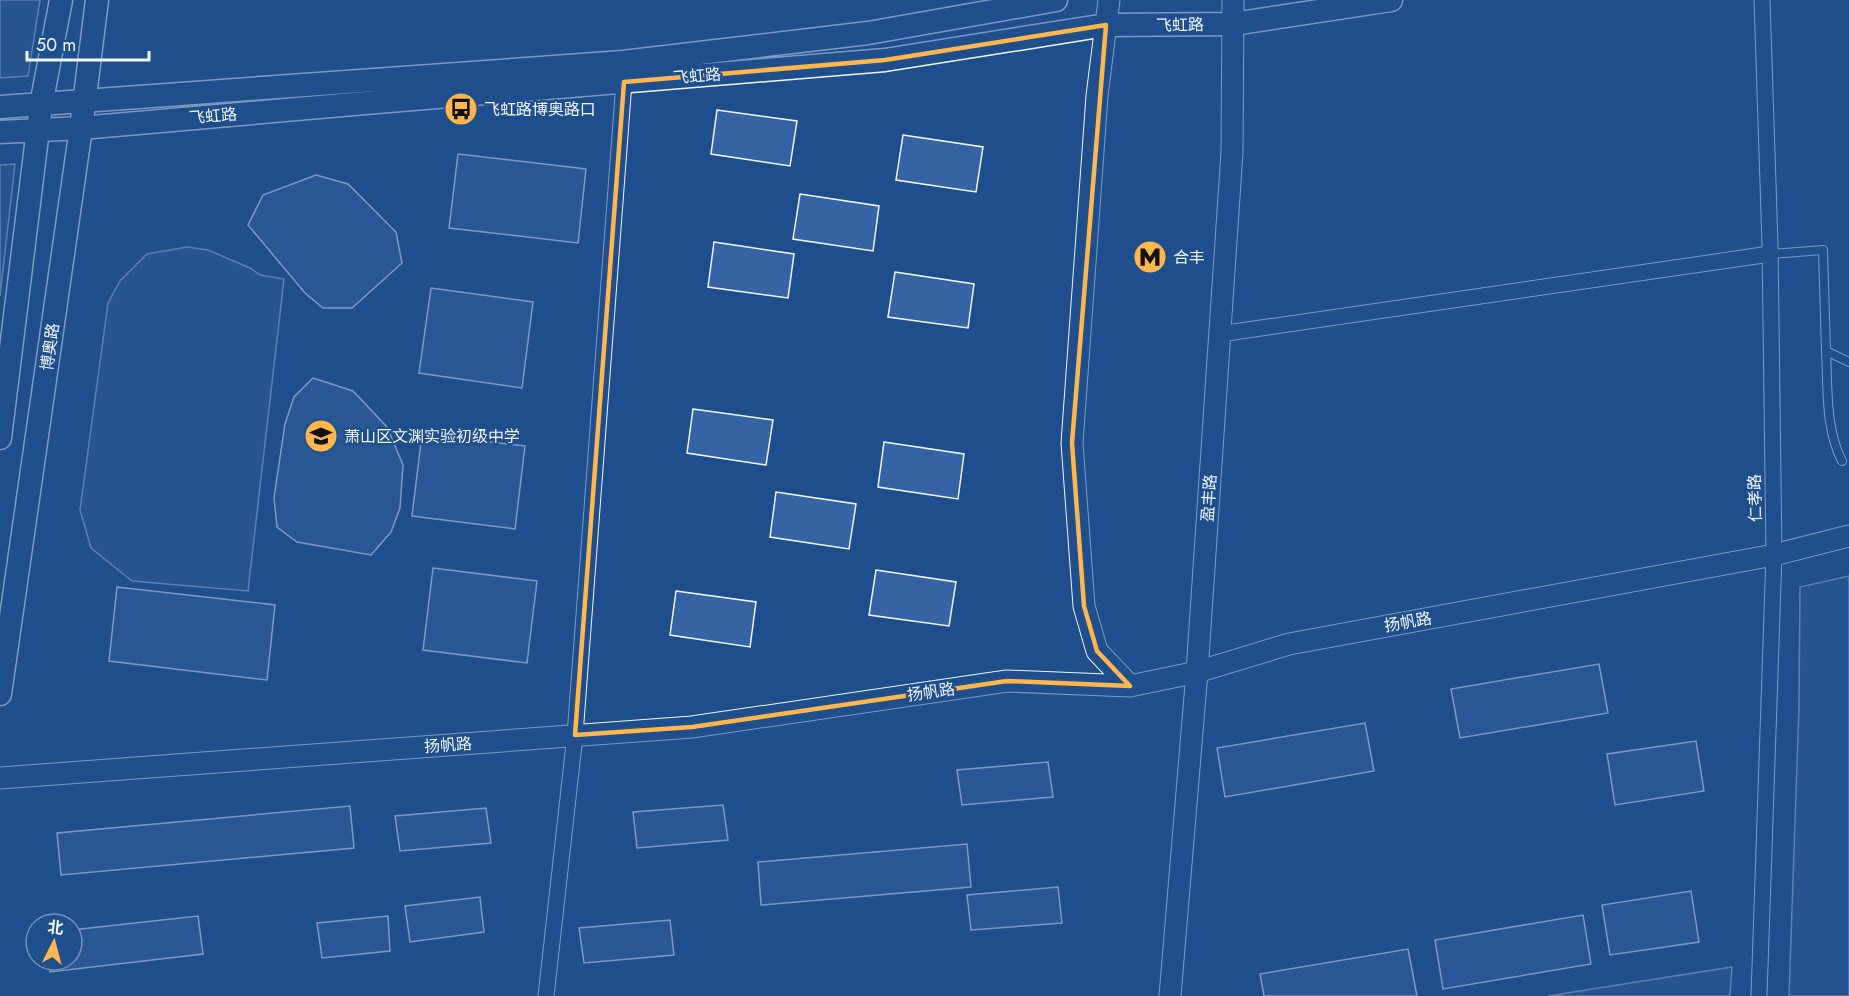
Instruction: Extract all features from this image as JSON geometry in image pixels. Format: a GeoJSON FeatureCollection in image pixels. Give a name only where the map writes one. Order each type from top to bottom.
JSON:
{"type":"FeatureCollection","features":[{"type":"Feature","properties":{"kind":"main road"},"geometry":{"type":"LineString","coordinates":[[0,438],[41,105],[61,0]]}},
{"type":"Feature","properties":{"kind":"main road","name":"博奥路"},"geometry":{"type":"LineString","coordinates":[[0,694],[98,0]]}},
{"type":"Feature","properties":{"kind":"main road","name":"飞虹路"},"geometry":{"type":"LineString","coordinates":[[0,106],[41,105],[623,62],[868,33],[1056,0]]}},
{"type":"Feature","properties":{"kind":"main road","name":"飞虹路"},"geometry":{"type":"LineString","coordinates":[[0,132],[81,128],[885,60],[1106,25],[1233,24],[1391,0]]}},
{"type":"Feature","properties":{"kind":"street"},"geometry":{"type":"LineString","coordinates":[[1109,0],[1097,96],[1072,443],[1084,606],[1097,651],[1130,686]]}},
{"type":"Feature","properties":{"kind":"street","name":"盈丰路"},"geometry":{"type":"LineString","coordinates":[[1170,996],[1197,672],[1232,152],[1233,0]]}},
{"type":"Feature","properties":{"kind":"street","name":"仁孝路"},"geometry":{"type":"LineString","coordinates":[[1759,996],[1774,555],[1770,254],[1762,0]]}},
{"type":"Feature","properties":{"kind":"street"},"geometry":{"type":"LineString","coordinates":[[546,996],[575,735],[624,82]]}},
{"type":"Feature","properties":{"kind":"street"},"geometry":{"type":"LineString","coordinates":[[1220,334],[1770,254]]}},
{"type":"Feature","properties":{"kind":"street","name":"扬帆路"},"geometry":{"type":"LineString","coordinates":[[0,778],[692,726],[1007,681],[1130,686],[1197,672],[1289,644],[1774,555],[1849,536]]}},
{"type":"Feature","properties":{"kind":"lane"},"geometry":{"type":"LineString","coordinates":[[1770,254],[1823,250],[1826,351],[1832,428],[1836,449],[1842,461]]}},
{"type":"Feature","properties":{"kind":"lane"},"geometry":{"type":"LineString","coordinates":[[1826,351],[1849,362]]}},
{"type":"Feature","properties":{"kind":"highlighted area"},"geometry":{"type":"Polygon","coordinates":[[[1106,25],[1072,443],[1084,606],[1097,651],[1130,686],[1007,681],[692,727],[575,735],[624,82],[885,60],[1106,25]]]}},
{"type":"Feature","properties":{"kind":"shaded area"},"geometry":{"type":"Polygon","coordinates":[[[0,0],[40,0],[28,76],[0,78],[0,0]]]}},
{"type":"Feature","properties":{"kind":"shaded area"},"geometry":{"type":"Polygon","coordinates":[[[15,164],[0,296],[0,165],[15,164]]]}},
{"type":"Feature","properties":{"kind":"shaded area"},"geometry":{"type":"Polygon","coordinates":[[[187,247],[208,250],[250,268],[260,275],[284,279],[248,591],[132,581],[91,548],[80,510],[108,303],[120,281],[147,254],[187,247]]]}},
{"type":"Feature","properties":{"kind":"shaded area"},"geometry":{"type":"Polygon","coordinates":[[[1849,576],[1849,996],[1789,996],[1799,706],[1800,587],[1849,576]]]}},
{"type":"Feature","properties":{"kind":"shaded area"},"geometry":{"type":"Polygon","coordinates":[[[1732,967],[1730,996],[1548,996],[1732,967]]]}},
{"type":"Feature","properties":{"kind":"building"},"geometry":{"type":"Polygon","coordinates":[[[717,110],[797,121],[790,166],[711,154],[717,110]]]}},
{"type":"Feature","properties":{"kind":"building"},"geometry":{"type":"Polygon","coordinates":[[[903,135],[983,147],[976,192],[896,180],[903,135]]]}},
{"type":"Feature","properties":{"kind":"building"},"geometry":{"type":"Polygon","coordinates":[[[458,154],[586,169],[578,243],[449,228],[458,154]]]}},
{"type":"Feature","properties":{"kind":"building"},"geometry":{"type":"Polygon","coordinates":[[[316,175],[348,184],[396,232],[402,263],[352,308],[323,308],[305,293],[248,225],[263,195],[316,175]]]}},
{"type":"Feature","properties":{"kind":"building"},"geometry":{"type":"Polygon","coordinates":[[[800,194],[879,206],[873,251],[793,239],[800,194]]]}},
{"type":"Feature","properties":{"kind":"building"},"geometry":{"type":"Polygon","coordinates":[[[714,242],[794,254],[788,298],[708,287],[714,242]]]}},
{"type":"Feature","properties":{"kind":"building"},"geometry":{"type":"Polygon","coordinates":[[[895,272],[974,284],[968,328],[888,317],[895,272]]]}},
{"type":"Feature","properties":{"kind":"building"},"geometry":{"type":"Polygon","coordinates":[[[431,288],[533,302],[522,388],[419,373],[431,288]]]}},
{"type":"Feature","properties":{"kind":"building"},"geometry":{"type":"Polygon","coordinates":[[[313,378],[353,391],[387,427],[403,465],[400,508],[391,532],[371,555],[297,542],[277,527],[274,498],[285,424],[294,397],[313,378]]]}},
{"type":"Feature","properties":{"kind":"building"},"geometry":{"type":"Polygon","coordinates":[[[693,409],[773,420],[766,465],[687,453],[693,409]]]}},
{"type":"Feature","properties":{"kind":"building"},"geometry":{"type":"Polygon","coordinates":[[[422,434],[525,446],[515,529],[412,516],[422,434]]]}},
{"type":"Feature","properties":{"kind":"building"},"geometry":{"type":"Polygon","coordinates":[[[884,442],[964,454],[958,499],[878,487],[884,442]]]}},
{"type":"Feature","properties":{"kind":"building"},"geometry":{"type":"Polygon","coordinates":[[[776,492],[856,504],[849,549],[770,537],[776,492]]]}},
{"type":"Feature","properties":{"kind":"building"},"geometry":{"type":"Polygon","coordinates":[[[433,568],[537,581],[527,663],[423,650],[433,568]]]}},
{"type":"Feature","properties":{"kind":"building"},"geometry":{"type":"Polygon","coordinates":[[[876,570],[956,582],[949,626],[869,615],[876,570]]]}},
{"type":"Feature","properties":{"kind":"building"},"geometry":{"type":"Polygon","coordinates":[[[117,587],[275,605],[267,680],[109,661],[117,587]]]}},
{"type":"Feature","properties":{"kind":"building"},"geometry":{"type":"Polygon","coordinates":[[[676,591],[756,602],[750,647],[670,635],[676,591]]]}},
{"type":"Feature","properties":{"kind":"building"},"geometry":{"type":"Polygon","coordinates":[[[1599,664],[1608,713],[1460,738],[1451,689],[1599,664]]]}},
{"type":"Feature","properties":{"kind":"building"},"geometry":{"type":"Polygon","coordinates":[[[1365,723],[1374,771],[1225,797],[1217,748],[1365,723]]]}},
{"type":"Feature","properties":{"kind":"building"},"geometry":{"type":"Polygon","coordinates":[[[1696,741],[1704,791],[1615,805],[1607,754],[1696,741]]]}},
{"type":"Feature","properties":{"kind":"building"},"geometry":{"type":"Polygon","coordinates":[[[1048,762],[1053,797],[962,805],[957,770],[1048,762]]]}},
{"type":"Feature","properties":{"kind":"building"},"geometry":{"type":"Polygon","coordinates":[[[723,805],[728,840],[637,848],[633,812],[723,805]]]}},
{"type":"Feature","properties":{"kind":"building"},"geometry":{"type":"Polygon","coordinates":[[[350,806],[354,848],[61,875],[57,833],[350,806]]]}},
{"type":"Feature","properties":{"kind":"building"},"geometry":{"type":"Polygon","coordinates":[[[486,808],[491,843],[400,851],[395,816],[486,808]]]}},
{"type":"Feature","properties":{"kind":"building"},"geometry":{"type":"Polygon","coordinates":[[[967,844],[971,887],[761,905],[758,862],[967,844]]]}},
{"type":"Feature","properties":{"kind":"building"},"geometry":{"type":"Polygon","coordinates":[[[1058,887],[1062,923],[971,930],[967,895],[1058,887]]]}},
{"type":"Feature","properties":{"kind":"building"},"geometry":{"type":"Polygon","coordinates":[[[1691,891],[1699,942],[1610,955],[1602,905],[1691,891]]]}},
{"type":"Feature","properties":{"kind":"building"},"geometry":{"type":"Polygon","coordinates":[[[480,897],[484,932],[410,942],[405,906],[480,897]]]}},
{"type":"Feature","properties":{"kind":"building"},"geometry":{"type":"Polygon","coordinates":[[[1583,915],[1591,964],[1443,989],[1435,940],[1583,915]]]}},
{"type":"Feature","properties":{"kind":"building"},"geometry":{"type":"Polygon","coordinates":[[[198,916],[203,954],[84,968],[84,929],[198,916]]]}},
{"type":"Feature","properties":{"kind":"building"},"geometry":{"type":"Polygon","coordinates":[[[388,916],[390,951],[322,958],[317,923],[388,916]]]}},
{"type":"Feature","properties":{"kind":"building"},"geometry":{"type":"Polygon","coordinates":[[[670,920],[674,955],[584,963],[579,928],[670,920]]]}},
{"type":"Feature","properties":{"kind":"building"},"geometry":{"type":"Polygon","coordinates":[[[1408,949],[1417,996],[1264,996],[1260,974],[1408,949]]]}},
{"type":"Feature","properties":{"kind":"place","name":"飞虹路博奥路口"},"geometry":{"type":"Point","coordinates":[461,109]}},
{"type":"Feature","properties":{"kind":"place","name":"合丰"},"geometry":{"type":"Point","coordinates":[1150,257]}},
{"type":"Feature","properties":{"kind":"place","name":"萧山区文渊实验初级中学"},"geometry":{"type":"Point","coordinates":[321,436]}}]}
